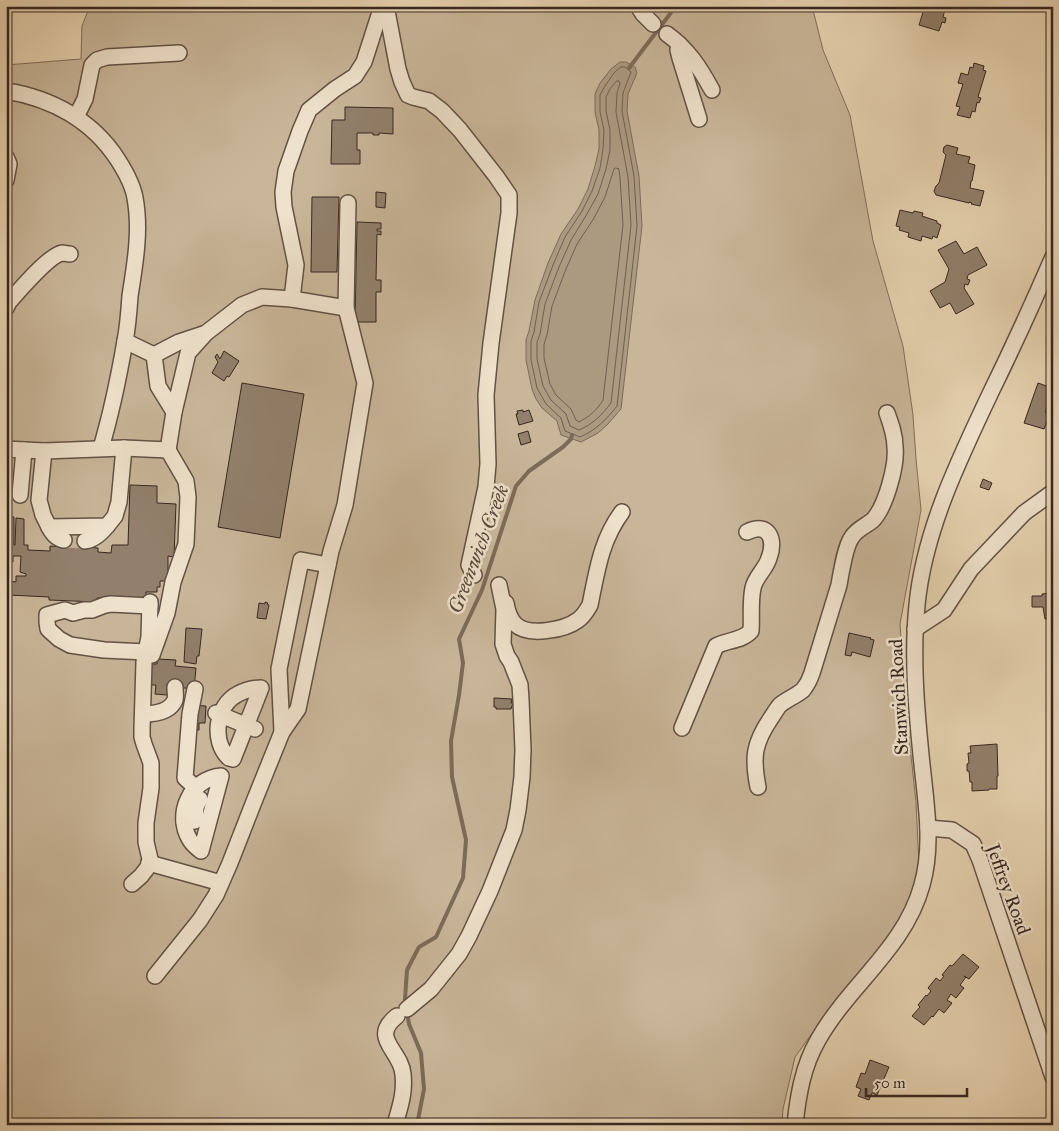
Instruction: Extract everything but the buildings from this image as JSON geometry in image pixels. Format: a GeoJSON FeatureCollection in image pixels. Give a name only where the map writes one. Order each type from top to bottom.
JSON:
{"type":"FeatureCollection","features":[{"type":"Feature","properties":{"kind":"street"},"geometry":{"type":"LineString","coordinates":[[292,299],[296,265],[284,207],[283,192],[286,171],[309,110],[355,76],[364,62],[384,6]]}},
{"type":"Feature","properties":{"kind":"street"},"geometry":{"type":"LineString","coordinates":[[384,6],[398,69],[408,95],[429,101],[442,111],[460,130],[509,195],[509,213],[492,334],[487,386],[488,464],[486,487],[469,565],[474,575]]}},
{"type":"Feature","properties":{"kind":"street"},"geometry":{"type":"LineString","coordinates":[[638,6],[643,14],[654,24]]}},
{"type":"Feature","properties":{"kind":"street"},"geometry":{"type":"LineString","coordinates":[[667,34],[700,67],[712,90]]}},
{"type":"Feature","properties":{"kind":"street"},"geometry":{"type":"LineString","coordinates":[[678,44],[680,58],[699,119]]}},
{"type":"Feature","properties":{"kind":"street"},"geometry":{"type":"LineString","coordinates":[[76,117],[85,100],[92,65],[97,60],[107,57],[178,53]]}},
{"type":"Feature","properties":{"kind":"street"},"geometry":{"type":"LineString","coordinates":[[6,91],[22,93],[46,101],[91,127],[111,148],[125,171],[135,197],[138,224],[125,341],[109,422],[101,448]]}},
{"type":"Feature","properties":{"kind":"street"},"geometry":{"type":"LineString","coordinates":[[6,157],[9,164],[6,180]]}},
{"type":"Feature","properties":{"kind":"street"},"geometry":{"type":"LineString","coordinates":[[155,976],[200,920],[216,894],[282,732],[298,709],[331,551],[345,505],[365,383],[346,308],[348,203]]}},
{"type":"Feature","properties":{"kind":"street"},"geometry":{"type":"LineString","coordinates":[[6,308],[34,275],[51,260],[60,253],[70,254]]}},
{"type":"Feature","properties":{"kind":"street","name":"Stanwich Road"},"geometry":{"type":"LineString","coordinates":[[795,1125],[802,1076],[817,1041],[832,1018],[890,948],[914,909],[920,892],[928,858],[928,828],[915,686],[915,629],[919,587],[924,562],[948,486],[1053,257]]}},
{"type":"Feature","properties":{"kind":"street"},"geometry":{"type":"LineString","coordinates":[[144,671],[154,652],[162,629],[173,582],[186,544],[188,497],[186,481],[168,450],[174,412],[188,352],[206,333],[242,305],[262,297],[292,299],[346,308]]}},
{"type":"Feature","properties":{"kind":"street"},"geometry":{"type":"LineString","coordinates":[[125,341],[154,354],[179,342],[206,333]]}},
{"type":"Feature","properties":{"kind":"street"},"geometry":{"type":"LineString","coordinates":[[154,354],[158,386],[174,412]]}},
{"type":"Feature","properties":{"kind":"street"},"geometry":{"type":"LineString","coordinates":[[758,787],[754,769],[757,742],[780,706],[802,690],[808,683],[839,585],[850,538],[873,520],[882,505],[888,489],[896,448],[887,413]]}},
{"type":"Feature","properties":{"kind":"street"},"geometry":{"type":"LineString","coordinates":[[6,449],[44,452],[101,448],[168,450]]}},
{"type":"Feature","properties":{"kind":"street"},"geometry":{"type":"LineString","coordinates":[[85,541],[99,535],[115,516],[124,448]]}},
{"type":"Feature","properties":{"kind":"street"},"geometry":{"type":"LineString","coordinates":[[24,450],[13,495],[39,500]]}},
{"type":"Feature","properties":{"kind":"street"},"geometry":{"type":"LineString","coordinates":[[44,452],[39,500],[43,515],[52,533],[61,540],[64,540]]}},
{"type":"Feature","properties":{"kind":"street"},"geometry":{"type":"LineString","coordinates":[[915,629],[944,610],[971,569],[1024,513],[1053,492]]}},
{"type":"Feature","properties":{"kind":"street"},"geometry":{"type":"LineString","coordinates":[[395,1125],[404,1094],[403,1071],[390,1047],[385,1031],[387,1025],[430,989],[459,954],[490,891],[514,830],[518,810],[523,750],[520,685],[503,644],[504,609],[500,585],[514,624],[524,630],[553,630],[579,620],[590,605],[608,533],[622,512]]}},
{"type":"Feature","properties":{"kind":"street"},"geometry":{"type":"LineString","coordinates":[[49,526],[107,526]]}},
{"type":"Feature","properties":{"kind":"street"},"geometry":{"type":"LineString","coordinates":[[682,728],[716,646],[742,637],[750,631],[753,587],[769,560],[772,541],[766,530],[759,528],[747,532]]}},
{"type":"Feature","properties":{"kind":"street"},"geometry":{"type":"LineString","coordinates":[[282,732],[279,669],[301,560],[328,565]]}},
{"type":"Feature","properties":{"kind":"street"},"geometry":{"type":"LineString","coordinates":[[132,884],[145,871],[149,863],[146,823],[151,788],[151,763],[142,737],[144,671],[148,637],[150,604],[111,604],[92,610],[73,613],[66,610],[47,615],[48,629],[59,639],[70,645],[146,652]]}},
{"type":"Feature","properties":{"kind":"street"},"geometry":{"type":"LineString","coordinates":[[143,714],[154,714],[169,707],[175,700],[175,687]]}},
{"type":"Feature","properties":{"kind":"street"},"geometry":{"type":"LineString","coordinates":[[191,806],[204,781],[211,777],[221,776],[214,814],[201,851],[190,841],[191,806],[185,778],[190,714],[195,688]]}},
{"type":"Feature","properties":{"kind":"street"},"geometry":{"type":"LineString","coordinates":[[261,688],[233,759],[229,758],[222,741],[219,714],[239,697],[261,688]]}},
{"type":"Feature","properties":{"kind":"street"},"geometry":{"type":"LineString","coordinates":[[239,697],[239,715],[246,725]]}},
{"type":"Feature","properties":{"kind":"street"},"geometry":{"type":"LineString","coordinates":[[219,714],[246,725]]}},
{"type":"Feature","properties":{"kind":"street"},"geometry":{"type":"LineString","coordinates":[[222,741],[246,725]]}},
{"type":"Feature","properties":{"kind":"street"},"geometry":{"type":"LineString","coordinates":[[191,806],[214,814]]}},
{"type":"Feature","properties":{"kind":"street","name":"Jeffrey Road"},"geometry":{"type":"LineString","coordinates":[[928,828],[952,830],[973,844],[1053,1077]]}},
{"type":"Feature","properties":{"kind":"street"},"geometry":{"type":"LineString","coordinates":[[149,863],[221,884]]}},
{"type":"Feature","properties":{"kind":"shaded area"},"geometry":{"type":"Polygon","coordinates":[[[90,6],[812,6],[823,50],[850,115],[873,241],[903,346],[913,415],[921,510],[900,624],[906,709],[916,802],[919,866],[909,905],[887,940],[835,1002],[795,1057],[783,1109],[782,1125],[6,1125],[6,65],[81,59],[82,26],[90,6]]]}},
{"type":"Feature","properties":{"kind":"water"},"geometry":{"type":"Polygon","coordinates":[[[620,62],[626,62],[635,67],[637,73],[628,94],[627,111],[639,176],[642,226],[621,409],[598,433],[581,442],[561,435],[557,421],[542,408],[536,399],[526,360],[526,340],[535,300],[548,263],[561,234],[578,209],[588,189],[595,166],[599,149],[599,130],[595,112],[595,94],[600,83],[611,69],[620,62]]]}},
{"type":"Feature","properties":{"kind":"waterway","name":"Greenwich Creek"},"geometry":{"type":"LineString","coordinates":[[629,68],[676,6]]}},
{"type":"Feature","properties":{"kind":"waterway","name":"Greenwich Creek"},"geometry":{"type":"LineString","coordinates":[[406,1005],[407,970],[419,947],[436,937],[463,878],[466,840],[452,777],[451,741],[463,663],[459,639],[482,590],[516,486],[529,471],[563,447],[571,439],[572,435]]}},
{"type":"Feature","properties":{"kind":"waterway","name":"Greenwich Creek"},"geometry":{"type":"LineString","coordinates":[[407,1012],[409,1024],[421,1053],[424,1089],[417,1125]]}},
{"type":"Feature","properties":{"kind":"tunnel"},"geometry":{"type":"LineString","coordinates":[[64,540],[85,541]]}}]}
